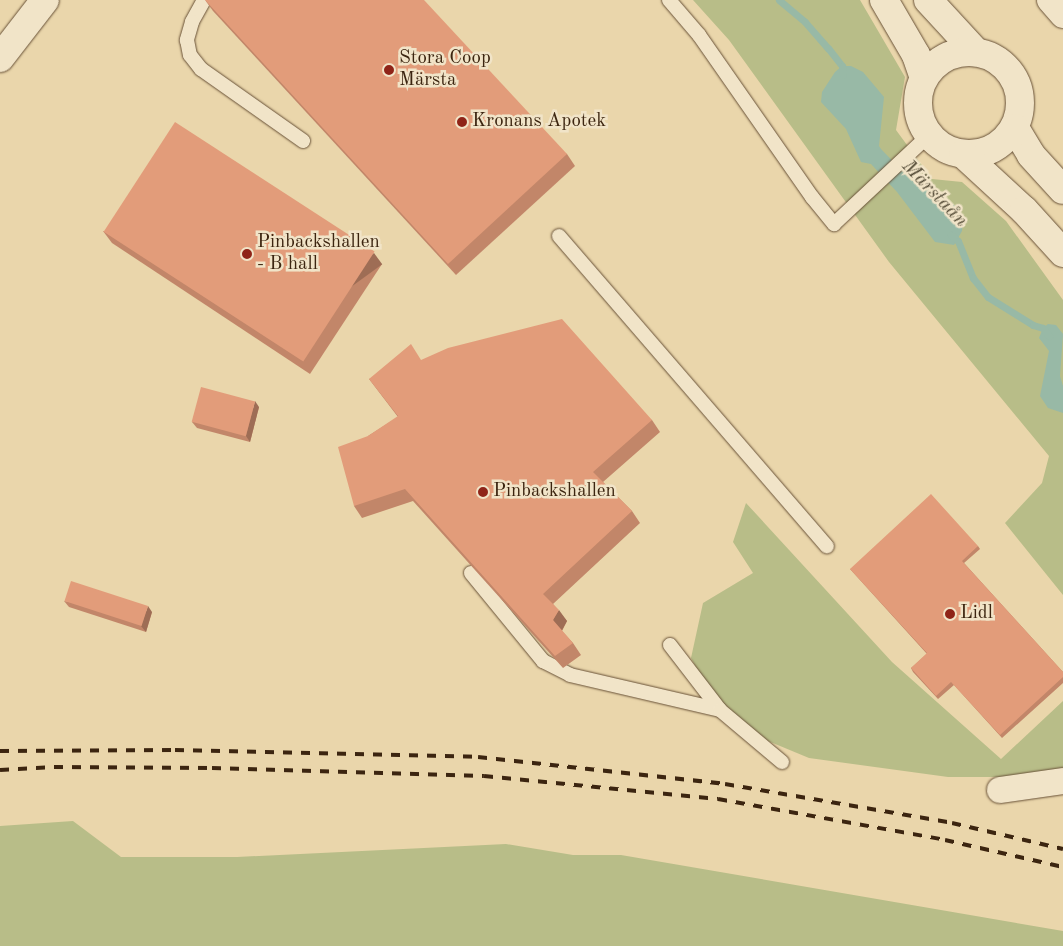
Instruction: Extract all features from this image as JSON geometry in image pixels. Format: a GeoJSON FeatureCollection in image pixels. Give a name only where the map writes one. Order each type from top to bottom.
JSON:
{"type":"FeatureCollection","features":[{"type":"Feature","properties":{"kind":"street"},"geometry":{"type":"LineString","coordinates":[[0,58],[45,0]]}},
{"type":"Feature","properties":{"kind":"street"},"geometry":{"type":"LineString","coordinates":[[884,0],[916,55],[924,78]]}},
{"type":"Feature","properties":{"kind":"street"},"geometry":{"type":"LineString","coordinates":[[928,0],[976,52]]}},
{"type":"Feature","properties":{"kind":"street"},"geometry":{"type":"LineString","coordinates":[[1050,0],[1063,15]]}},
{"type":"Feature","properties":{"kind":"street"},"geometry":{"type":"LineString","coordinates":[[976,52],[994,58],[1010,71],[1019,89],[1020,109],[1014,128],[1001,144],[984,153],[963,154],[944,148],[929,135],[920,117],[918,97],[924,78],[937,62],[955,53],[976,52]]}},
{"type":"Feature","properties":{"kind":"street"},"geometry":{"type":"LineString","coordinates":[[1014,128],[1031,155],[1063,190]]}},
{"type":"Feature","properties":{"kind":"street"},"geometry":{"type":"LineString","coordinates":[[963,154],[1024,210],[1063,253]]}},
{"type":"Feature","properties":{"kind":"street"},"geometry":{"type":"LineString","coordinates":[[1000,790],[1063,781]]}},
{"type":"Feature","properties":{"kind":"lane"},"geometry":{"type":"LineString","coordinates":[[204,0],[192,22],[187,40],[190,55],[201,69],[303,140]]}},
{"type":"Feature","properties":{"kind":"lane"},"geometry":{"type":"LineString","coordinates":[[669,0],[698,35],[812,197],[834,224],[907,158],[929,135]]}},
{"type":"Feature","properties":{"kind":"lane"},"geometry":{"type":"LineString","coordinates":[[559,236],[827,546]]}},
{"type":"Feature","properties":{"kind":"lane"},"geometry":{"type":"LineString","coordinates":[[471,573],[543,660],[570,675],[720,710]]}},
{"type":"Feature","properties":{"kind":"lane"},"geometry":{"type":"LineString","coordinates":[[670,645],[720,710],[782,762]]}},
{"type":"Feature","properties":{"kind":"green space"},"geometry":{"type":"Polygon","coordinates":[[[693,0],[860,0],[905,77],[896,130],[932,179],[962,182],[1006,221],[1063,300],[1063,595],[1005,523],[1042,483],[1049,456],[889,262],[729,40],[693,0]]]}},
{"type":"Feature","properties":{"kind":"green space"},"geometry":{"type":"Polygon","coordinates":[[[746,503],[892,662],[1001,759],[1063,701],[1063,769],[1004,777],[948,777],[809,758],[768,741],[711,695],[691,658],[703,603],[753,573],[733,542],[746,503]]]}},
{"type":"Feature","properties":{"kind":"green space"},"geometry":{"type":"Polygon","coordinates":[[[73,821],[121,857],[237,857],[506,844],[573,855],[621,855],[1063,931],[1063,946],[0,946],[0,826],[73,821]]]}},
{"type":"Feature","properties":{"kind":"water"},"geometry":{"type":"Polygon","coordinates":[[[842,66],[851,66],[863,72],[884,97],[879,146],[881,149],[911,180],[943,196],[960,210],[963,218],[962,231],[954,245],[935,242],[897,192],[871,164],[861,162],[846,129],[821,102],[822,92],[835,72],[842,66]]]}},
{"type":"Feature","properties":{"kind":"water"},"geometry":{"type":"Polygon","coordinates":[[[1048,324],[1056,325],[1063,334],[1060,376],[1063,386],[1063,413],[1048,408],[1040,396],[1049,351],[1039,338],[1043,328],[1048,324]]]}},
{"type":"Feature","properties":{"kind":"building"},"geometry":{"type":"Polygon","coordinates":[[[205,0],[424,0],[567,154],[448,264],[205,0]]]}},
{"type":"Feature","properties":{"kind":"building","name":"Pinbackshallen - B hall"},"geometry":{"type":"Polygon","coordinates":[[[175,122],[375,252],[303,361],[104,232],[175,122]]]}},
{"type":"Feature","properties":{"kind":"building","name":"Pinbackshallen"},"geometry":{"type":"Polygon","coordinates":[[[562,319],[652,420],[593,472],[632,511],[543,594],[559,610],[553,620],[573,643],[555,656],[405,489],[354,506],[338,447],[368,436],[398,416],[369,379],[411,344],[421,360],[448,348],[562,319]]]}},
{"type":"Feature","properties":{"kind":"building"},"geometry":{"type":"Polygon","coordinates":[[[201,387],[255,401],[246,436],[192,422],[201,387]]]}},
{"type":"Feature","properties":{"kind":"building","name":"Lidl"},"geometry":{"type":"Polygon","coordinates":[[[931,494],[978,546],[962,561],[1063,672],[1063,677],[1000,735],[951,682],[936,696],[911,668],[927,653],[850,569],[931,494]]]}},
{"type":"Feature","properties":{"kind":"building"},"geometry":{"type":"Polygon","coordinates":[[[71,581],[148,606],[142,626],[65,601],[71,581]]]}},
{"type":"Feature","properties":{"kind":"waterway","name":"Märstaån"},"geometry":{"type":"LineString","coordinates":[[779,0],[805,22],[828,48],[842,66],[843,75]]}},
{"type":"Feature","properties":{"kind":"waterway","name":"Märstaån"},"geometry":{"type":"LineString","coordinates":[[951,235],[958,241],[973,278],[988,297],[1033,325],[1043,328],[1049,336]]}},
{"type":"Feature","properties":{"kind":"railway"},"geometry":{"type":"LineString","coordinates":[[0,751],[175,750],[478,757],[725,784],[952,823],[1063,849]]}},
{"type":"Feature","properties":{"kind":"railway"},"geometry":{"type":"LineString","coordinates":[[0,770],[54,767],[212,768],[484,776],[718,799],[945,840],[1063,867]]}},
{"type":"Feature","properties":{"kind":"place","name":"Stora Coop Märsta"},"geometry":{"type":"Point","coordinates":[389,70]}},
{"type":"Feature","properties":{"kind":"place","name":"Kronans Apotek"},"geometry":{"type":"Point","coordinates":[462,122]}},
{"type":"Feature","properties":{"kind":"place","name":"Pinbackshallen - B hall"},"geometry":{"type":"Point","coordinates":[247,254]}},
{"type":"Feature","properties":{"kind":"place","name":"Pinbackshallen"},"geometry":{"type":"Point","coordinates":[483,492]}},
{"type":"Feature","properties":{"kind":"place","name":"Lidl"},"geometry":{"type":"Point","coordinates":[950,614]}}]}
